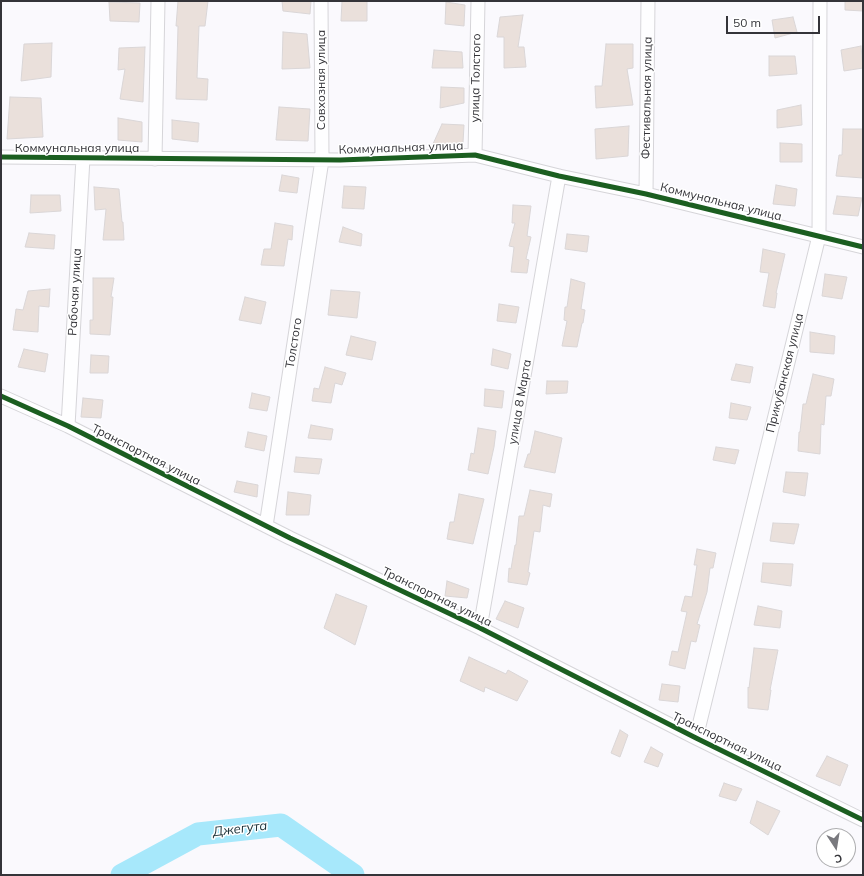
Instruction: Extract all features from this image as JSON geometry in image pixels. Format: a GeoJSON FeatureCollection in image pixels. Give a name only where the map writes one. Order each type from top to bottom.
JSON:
{"type":"FeatureCollection","features":[{"type":"Feature","properties":{"kind":"street"},"geometry":{"type":"LineString","coordinates":[[156,159],[158,1]]}},
{"type":"Feature","properties":{"kind":"street","name":"Совхозная улица"},"geometry":{"type":"LineString","coordinates":[[321,1],[322,160]]}},
{"type":"Feature","properties":{"kind":"street","name":"улица Толстого"},"geometry":{"type":"LineString","coordinates":[[475,155],[478,1]]}},
{"type":"Feature","properties":{"kind":"street","name":"Фестивальная улица"},"geometry":{"type":"LineString","coordinates":[[646,194],[648,1]]}},
{"type":"Feature","properties":{"kind":"street","name":"Прикубанская улица"},"geometry":{"type":"LineString","coordinates":[[696,738],[819,236],[820,1]]}},
{"type":"Feature","properties":{"kind":"street","name":"Коммунальная улица"},"geometry":{"type":"LineString","coordinates":[[1,157],[322,160],[475,155],[559,176],[646,194],[863,247]]}},
{"type":"Feature","properties":{"kind":"street","name":"Рабочая улица"},"geometry":{"type":"LineString","coordinates":[[68,426],[83,158]]}},
{"type":"Feature","properties":{"kind":"street","name":"Толстого"},"geometry":{"type":"LineString","coordinates":[[266,526],[322,160]]}},
{"type":"Feature","properties":{"kind":"street","name":"улица 8 Марта"},"geometry":{"type":"LineString","coordinates":[[480,628],[559,176]]}},
{"type":"Feature","properties":{"kind":"street","name":"Транспортная улица"},"geometry":{"type":"LineString","coordinates":[[1,396],[68,426],[266,526],[480,628],[696,738],[863,820]]}},
{"type":"Feature","properties":{"kind":"building"},"geometry":{"type":"Polygon","coordinates":[[[178,1],[208,1],[205,26],[199,26],[197,78],[208,79],[207,100],[176,99],[178,26],[176,26],[178,1]]]}},
{"type":"Feature","properties":{"kind":"building"},"geometry":{"type":"Polygon","coordinates":[[[282,1],[311,1],[310,14],[283,11],[282,1]]]}},
{"type":"Feature","properties":{"kind":"building"},"geometry":{"type":"Polygon","coordinates":[[[342,1],[367,1],[367,21],[341,21],[342,1]]]}},
{"type":"Feature","properties":{"kind":"building"},"geometry":{"type":"Polygon","coordinates":[[[845,1],[863,1],[863,11],[845,10],[845,1]]]}},
{"type":"Feature","properties":{"kind":"building"},"geometry":{"type":"Polygon","coordinates":[[[109,2],[140,3],[139,22],[110,21],[109,2]]]}},
{"type":"Feature","properties":{"kind":"building"},"geometry":{"type":"Polygon","coordinates":[[[446,2],[465,5],[464,26],[445,24],[446,2]]]}},
{"type":"Feature","properties":{"kind":"building"},"geometry":{"type":"Polygon","coordinates":[[[523,15],[518,47],[524,47],[526,67],[504,68],[504,37],[497,37],[500,17],[523,15]]]}},
{"type":"Feature","properties":{"kind":"building"},"geometry":{"type":"Polygon","coordinates":[[[793,17],[797,32],[775,38],[772,20],[793,17]]]}},
{"type":"Feature","properties":{"kind":"building"},"geometry":{"type":"Polygon","coordinates":[[[283,32],[307,34],[310,68],[282,69],[283,32]]]}},
{"type":"Feature","properties":{"kind":"building"},"geometry":{"type":"Polygon","coordinates":[[[52,43],[51,77],[21,81],[24,44],[52,43]]]}},
{"type":"Feature","properties":{"kind":"building"},"geometry":{"type":"Polygon","coordinates":[[[606,44],[633,44],[633,68],[627,69],[633,105],[596,108],[595,86],[602,86],[606,44]]]}},
{"type":"Feature","properties":{"kind":"building"},"geometry":{"type":"Polygon","coordinates":[[[861,46],[863,68],[844,71],[841,50],[861,46]]]}},
{"type":"Feature","properties":{"kind":"building"},"geometry":{"type":"Polygon","coordinates":[[[145,47],[143,102],[120,99],[125,69],[118,70],[119,48],[145,47]]]}},
{"type":"Feature","properties":{"kind":"building"},"geometry":{"type":"Polygon","coordinates":[[[434,50],[462,52],[463,68],[432,68],[434,50]]]}},
{"type":"Feature","properties":{"kind":"building"},"geometry":{"type":"Polygon","coordinates":[[[769,56],[795,56],[797,74],[769,76],[769,56]]]}},
{"type":"Feature","properties":{"kind":"building"},"geometry":{"type":"Polygon","coordinates":[[[441,87],[464,88],[464,103],[440,108],[441,87]]]}},
{"type":"Feature","properties":{"kind":"building"},"geometry":{"type":"Polygon","coordinates":[[[10,97],[41,98],[43,137],[7,139],[10,97]]]}},
{"type":"Feature","properties":{"kind":"building"},"geometry":{"type":"Polygon","coordinates":[[[801,105],[802,125],[777,128],[777,110],[801,105]]]}},
{"type":"Feature","properties":{"kind":"building"},"geometry":{"type":"Polygon","coordinates":[[[279,107],[310,109],[308,141],[276,140],[279,107]]]}},
{"type":"Feature","properties":{"kind":"building"},"geometry":{"type":"Polygon","coordinates":[[[118,118],[142,122],[142,142],[118,140],[118,118]]]}},
{"type":"Feature","properties":{"kind":"building"},"geometry":{"type":"Polygon","coordinates":[[[172,120],[199,123],[198,142],[172,139],[172,120]]]}},
{"type":"Feature","properties":{"kind":"building"},"geometry":{"type":"Polygon","coordinates":[[[442,124],[464,125],[463,143],[433,144],[442,124]]]}},
{"type":"Feature","properties":{"kind":"building"},"geometry":{"type":"Polygon","coordinates":[[[629,126],[628,156],[596,159],[595,129],[629,126]]]}},
{"type":"Feature","properties":{"kind":"building"},"geometry":{"type":"Polygon","coordinates":[[[843,129],[863,129],[863,178],[836,176],[839,155],[842,155],[843,129]]]}},
{"type":"Feature","properties":{"kind":"building"},"geometry":{"type":"Polygon","coordinates":[[[780,143],[802,144],[802,162],[780,162],[780,143]]]}},
{"type":"Feature","properties":{"kind":"building"},"geometry":{"type":"Polygon","coordinates":[[[282,175],[299,178],[297,193],[279,191],[282,175]]]}},
{"type":"Feature","properties":{"kind":"building"},"geometry":{"type":"Polygon","coordinates":[[[776,185],[797,189],[795,206],[773,204],[776,185]]]}},
{"type":"Feature","properties":{"kind":"building"},"geometry":{"type":"Polygon","coordinates":[[[344,186],[366,187],[364,209],[342,208],[344,186]]]}},
{"type":"Feature","properties":{"kind":"building"},"geometry":{"type":"Polygon","coordinates":[[[94,187],[119,189],[124,240],[103,240],[106,209],[95,210],[94,187]]]}},
{"type":"Feature","properties":{"kind":"building"},"geometry":{"type":"Polygon","coordinates":[[[31,195],[60,195],[61,211],[30,213],[31,195]]]}},
{"type":"Feature","properties":{"kind":"building"},"geometry":{"type":"Polygon","coordinates":[[[837,196],[862,198],[858,216],[833,214],[837,196]]]}},
{"type":"Feature","properties":{"kind":"building"},"geometry":{"type":"Polygon","coordinates":[[[513,205],[531,206],[527,236],[531,237],[526,259],[529,260],[527,273],[511,272],[514,247],[509,246],[515,223],[512,223],[513,205]]]}},
{"type":"Feature","properties":{"kind":"building"},"geometry":{"type":"Polygon","coordinates":[[[275,223],[293,226],[292,240],[288,239],[284,266],[261,265],[264,249],[271,249],[275,223]]]}},
{"type":"Feature","properties":{"kind":"building"},"geometry":{"type":"Polygon","coordinates":[[[343,227],[362,234],[361,246],[339,242],[343,227]]]}},
{"type":"Feature","properties":{"kind":"building"},"geometry":{"type":"Polygon","coordinates":[[[29,233],[55,235],[54,249],[25,247],[29,233]]]}},
{"type":"Feature","properties":{"kind":"building"},"geometry":{"type":"Polygon","coordinates":[[[567,234],[589,236],[587,252],[565,249],[567,234]]]}},
{"type":"Feature","properties":{"kind":"building"},"geometry":{"type":"Polygon","coordinates":[[[763,249],[785,254],[776,293],[775,308],[763,306],[769,273],[760,272],[763,249]]]}},
{"type":"Feature","properties":{"kind":"building"},"geometry":{"type":"Polygon","coordinates":[[[825,274],[847,277],[842,299],[822,296],[825,274]]]}},
{"type":"Feature","properties":{"kind":"building"},"geometry":{"type":"Polygon","coordinates":[[[93,278],[114,278],[111,297],[113,297],[110,335],[90,334],[90,320],[93,320],[93,278]]]}},
{"type":"Feature","properties":{"kind":"building"},"geometry":{"type":"Polygon","coordinates":[[[571,279],[585,283],[581,309],[585,310],[577,347],[562,346],[567,321],[564,320],[565,307],[567,307],[571,279]]]}},
{"type":"Feature","properties":{"kind":"building"},"geometry":{"type":"Polygon","coordinates":[[[50,289],[49,307],[39,306],[38,332],[13,330],[16,309],[23,310],[28,291],[50,289]]]}},
{"type":"Feature","properties":{"kind":"building"},"geometry":{"type":"Polygon","coordinates":[[[331,290],[360,292],[357,318],[328,315],[331,290]]]}},
{"type":"Feature","properties":{"kind":"building"},"geometry":{"type":"Polygon","coordinates":[[[245,297],[266,302],[261,324],[239,320],[245,297]]]}},
{"type":"Feature","properties":{"kind":"building"},"geometry":{"type":"Polygon","coordinates":[[[499,304],[519,307],[516,323],[497,321],[499,304]]]}},
{"type":"Feature","properties":{"kind":"building"},"geometry":{"type":"Polygon","coordinates":[[[810,332],[835,336],[834,354],[810,352],[810,332]]]}},
{"type":"Feature","properties":{"kind":"building"},"geometry":{"type":"Polygon","coordinates":[[[351,336],[376,342],[372,360],[346,355],[351,336]]]}},
{"type":"Feature","properties":{"kind":"building"},"geometry":{"type":"Polygon","coordinates":[[[24,349],[48,354],[45,372],[18,367],[24,349]]]}},
{"type":"Feature","properties":{"kind":"building"},"geometry":{"type":"Polygon","coordinates":[[[493,349],[511,354],[508,369],[491,365],[493,349]]]}},
{"type":"Feature","properties":{"kind":"building"},"geometry":{"type":"Polygon","coordinates":[[[91,355],[109,356],[108,373],[90,373],[91,355]]]}},
{"type":"Feature","properties":{"kind":"building"},"geometry":{"type":"Polygon","coordinates":[[[736,364],[753,367],[750,383],[731,380],[736,364]]]}},
{"type":"Feature","properties":{"kind":"building"},"geometry":{"type":"Polygon","coordinates":[[[325,367],[346,373],[342,385],[335,383],[331,403],[312,401],[314,388],[319,389],[325,367]]]}},
{"type":"Feature","properties":{"kind":"building"},"geometry":{"type":"Polygon","coordinates":[[[813,374],[834,379],[831,396],[826,396],[824,425],[821,424],[820,454],[798,451],[803,404],[806,404],[813,374]]]}},
{"type":"Feature","properties":{"kind":"building"},"geometry":{"type":"Polygon","coordinates":[[[547,381],[568,381],[567,393],[546,394],[547,381]]]}},
{"type":"Feature","properties":{"kind":"building"},"geometry":{"type":"Polygon","coordinates":[[[485,389],[504,391],[502,408],[484,406],[485,389]]]}},
{"type":"Feature","properties":{"kind":"building"},"geometry":{"type":"Polygon","coordinates":[[[252,393],[270,397],[267,411],[249,408],[252,393]]]}},
{"type":"Feature","properties":{"kind":"building"},"geometry":{"type":"Polygon","coordinates":[[[83,398],[103,400],[101,418],[81,417],[83,398]]]}},
{"type":"Feature","properties":{"kind":"building"},"geometry":{"type":"Polygon","coordinates":[[[731,403],[751,407],[747,420],[729,418],[731,403]]]}},
{"type":"Feature","properties":{"kind":"building"},"geometry":{"type":"Polygon","coordinates":[[[311,425],[333,429],[331,440],[308,438],[311,425]]]}},
{"type":"Feature","properties":{"kind":"building"},"geometry":{"type":"Polygon","coordinates":[[[478,428],[496,431],[488,474],[468,470],[471,453],[474,454],[478,428]]]}},
{"type":"Feature","properties":{"kind":"building"},"geometry":{"type":"Polygon","coordinates":[[[535,431],[562,438],[555,473],[524,467],[528,454],[530,454],[535,431]]]}},
{"type":"Feature","properties":{"kind":"building"},"geometry":{"type":"Polygon","coordinates":[[[248,432],[267,436],[264,451],[245,447],[248,432]]]}},
{"type":"Feature","properties":{"kind":"building"},"geometry":{"type":"Polygon","coordinates":[[[716,447],[739,450],[735,464],[713,460],[716,447]]]}},
{"type":"Feature","properties":{"kind":"building"},"geometry":{"type":"Polygon","coordinates":[[[296,457],[322,459],[319,474],[294,472],[296,457]]]}},
{"type":"Feature","properties":{"kind":"building"},"geometry":{"type":"Polygon","coordinates":[[[786,472],[808,473],[805,496],[783,492],[786,472]]]}},
{"type":"Feature","properties":{"kind":"building"},"geometry":{"type":"Polygon","coordinates":[[[237,481],[258,485],[257,497],[234,492],[237,481]]]}},
{"type":"Feature","properties":{"kind":"building"},"geometry":{"type":"Polygon","coordinates":[[[530,490],[552,494],[550,507],[543,505],[540,532],[534,531],[528,572],[530,573],[527,585],[508,582],[509,568],[511,569],[516,545],[519,516],[524,516],[530,490]]]}},
{"type":"Feature","properties":{"kind":"building"},"geometry":{"type":"Polygon","coordinates":[[[288,492],[311,495],[309,515],[286,515],[288,492]]]}},
{"type":"Feature","properties":{"kind":"building"},"geometry":{"type":"Polygon","coordinates":[[[459,494],[484,499],[473,544],[447,539],[450,522],[454,522],[459,494]]]}},
{"type":"Feature","properties":{"kind":"building"},"geometry":{"type":"Polygon","coordinates":[[[773,523],[799,524],[794,544],[770,541],[773,523]]]}},
{"type":"Feature","properties":{"kind":"building"},"geometry":{"type":"Polygon","coordinates":[[[697,549],[716,553],[713,568],[710,568],[707,592],[697,624],[700,625],[696,642],[691,641],[685,669],[669,665],[672,651],[678,652],[687,612],[681,611],[685,596],[692,597],[697,565],[694,565],[697,549]]]}},
{"type":"Feature","properties":{"kind":"building"},"geometry":{"type":"Polygon","coordinates":[[[763,563],[793,564],[791,586],[761,582],[763,563]]]}},
{"type":"Feature","properties":{"kind":"building"},"geometry":{"type":"Polygon","coordinates":[[[447,581],[469,589],[467,598],[445,596],[447,581]]]}},
{"type":"Feature","properties":{"kind":"building"},"geometry":{"type":"Polygon","coordinates":[[[336,594],[367,606],[355,645],[324,628],[336,594]]]}},
{"type":"Feature","properties":{"kind":"building"},"geometry":{"type":"Polygon","coordinates":[[[505,601],[524,608],[518,628],[496,619],[505,601]]]}},
{"type":"Feature","properties":{"kind":"building"},"geometry":{"type":"Polygon","coordinates":[[[758,606],[782,611],[780,628],[754,625],[758,606]]]}},
{"type":"Feature","properties":{"kind":"building"},"geometry":{"type":"Polygon","coordinates":[[[754,648],[778,650],[770,690],[768,710],[748,708],[748,687],[749,688],[754,648]]]}},
{"type":"Feature","properties":{"kind":"building"},"geometry":{"type":"Polygon","coordinates":[[[469,657],[506,674],[508,670],[528,681],[517,701],[485,687],[484,692],[460,681],[469,657]]]}},
{"type":"Feature","properties":{"kind":"building"},"geometry":{"type":"Polygon","coordinates":[[[662,684],[680,686],[678,702],[659,700],[662,684]]]}},
{"type":"Feature","properties":{"kind":"building"},"geometry":{"type":"Polygon","coordinates":[[[620,730],[628,735],[620,757],[611,753],[620,730]]]}},
{"type":"Feature","properties":{"kind":"building"},"geometry":{"type":"Polygon","coordinates":[[[651,747],[663,754],[658,767],[644,762],[651,747]]]}},
{"type":"Feature","properties":{"kind":"building"},"geometry":{"type":"Polygon","coordinates":[[[827,756],[848,765],[840,786],[816,776],[827,756]]]}},
{"type":"Feature","properties":{"kind":"building"},"geometry":{"type":"Polygon","coordinates":[[[724,783],[742,789],[736,801],[719,796],[724,783]]]}},
{"type":"Feature","properties":{"kind":"building"},"geometry":{"type":"Polygon","coordinates":[[[757,801],[780,811],[768,835],[750,823],[757,801]]]}},
{"type":"Feature","properties":{"kind":"waterway","name":"Джегута"},"geometry":{"type":"LineString","coordinates":[[122,875],[198,834],[281,825],[353,875]]}},
{"type":"Feature","properties":{"kind":"cycle path"},"geometry":{"type":"LineString","coordinates":[[1,157],[340,160],[475,155],[559,176],[646,194],[863,247]]}},
{"type":"Feature","properties":{"kind":"cycle path"},"geometry":{"type":"LineString","coordinates":[[1,396],[68,426],[290,538],[480,628],[696,738],[863,820]]}}]}
